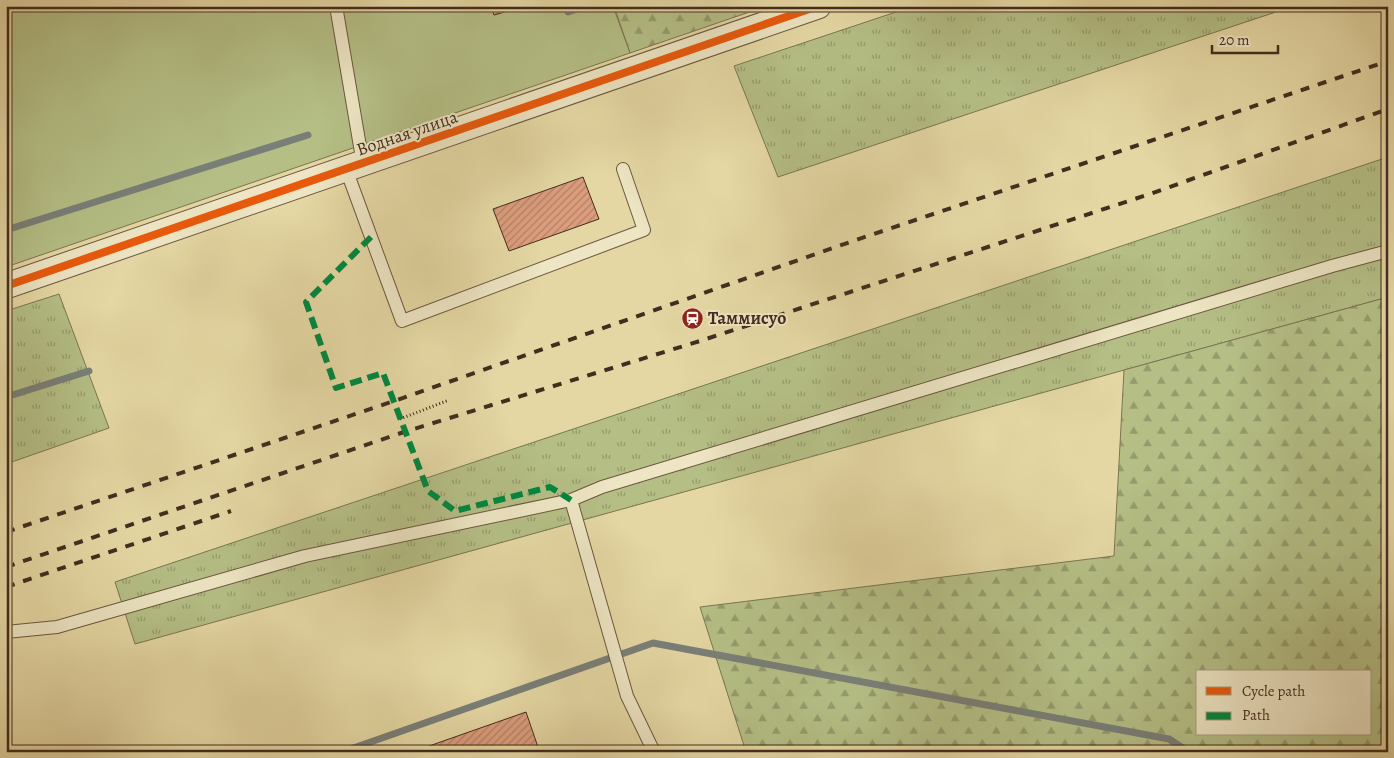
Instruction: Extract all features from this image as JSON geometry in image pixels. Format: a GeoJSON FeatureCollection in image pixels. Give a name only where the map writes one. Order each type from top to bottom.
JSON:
{"type":"FeatureCollection","features":[{"type":"Feature","properties":{"kind":"street","name":"Водная улица"},"geometry":{"type":"LineString","coordinates":[[6,286],[818,6]]}},
{"type":"Feature","properties":{"kind":"lane"},"geometry":{"type":"LineString","coordinates":[[336,6],[355,167],[402,321],[644,230],[623,169]]}},
{"type":"Feature","properties":{"kind":"lane"},"geometry":{"type":"LineString","coordinates":[[6,632],[57,628],[305,556],[571,500],[602,487],[1332,266],[1388,251]]}},
{"type":"Feature","properties":{"kind":"lane"},"geometry":{"type":"LineString","coordinates":[[571,500],[627,696],[654,752]]}},
{"type":"Feature","properties":{"kind":"path"},"geometry":{"type":"LineString","coordinates":[[400,419],[449,400]]}},
{"type":"Feature","properties":{"kind":"green space"},"geometry":{"type":"Polygon","coordinates":[[[6,6],[613,6],[630,53],[6,267],[6,6]]]}},
{"type":"Feature","properties":{"kind":"green space"},"geometry":{"type":"Polygon","coordinates":[[[614,6],[767,6],[630,53],[614,6]]]}},
{"type":"Feature","properties":{"kind":"green space"},"geometry":{"type":"Polygon","coordinates":[[[914,6],[1294,6],[778,177],[734,66],[914,6]]]}},
{"type":"Feature","properties":{"kind":"green space"},"geometry":{"type":"Polygon","coordinates":[[[1388,157],[1388,297],[135,644],[115,582],[1388,157]]]}},
{"type":"Feature","properties":{"kind":"green space"},"geometry":{"type":"Polygon","coordinates":[[[59,294],[109,428],[6,464],[6,311],[59,294]]]}},
{"type":"Feature","properties":{"kind":"green space"},"geometry":{"type":"Polygon","coordinates":[[[1388,297],[1388,752],[746,752],[700,607],[1114,556],[1124,370],[1388,297]]]}},
{"type":"Feature","properties":{"kind":"building"},"geometry":{"type":"Polygon","coordinates":[[[253,6],[286,6],[286,7],[254,12],[253,6]]]}},
{"type":"Feature","properties":{"kind":"building"},"geometry":{"type":"Polygon","coordinates":[[[491,6],[514,6],[515,9],[494,15],[491,6]]]}},
{"type":"Feature","properties":{"kind":"building"},"geometry":{"type":"Polygon","coordinates":[[[583,177],[599,219],[509,251],[493,209],[583,177]]]}},
{"type":"Feature","properties":{"kind":"building"},"geometry":{"type":"Polygon","coordinates":[[[526,712],[539,750],[534,752],[412,752],[526,712]]]}},
{"type":"Feature","properties":{"kind":"waterway"},"geometry":{"type":"LineString","coordinates":[[568,12],[586,6]]}},
{"type":"Feature","properties":{"kind":"waterway"},"geometry":{"type":"LineString","coordinates":[[6,230],[308,135]]}},
{"type":"Feature","properties":{"kind":"waterway"},"geometry":{"type":"LineString","coordinates":[[6,397],[89,371]]}},
{"type":"Feature","properties":{"kind":"waterway"},"geometry":{"type":"LineString","coordinates":[[342,752],[653,643],[1169,739],[1189,752]]}},
{"type":"Feature","properties":{"kind":"railway"},"geometry":{"type":"LineString","coordinates":[[6,532],[394,401],[853,241],[1388,61]]}},
{"type":"Feature","properties":{"kind":"railway"},"geometry":{"type":"LineString","coordinates":[[6,567],[404,432],[700,341],[1150,194],[1388,109]]}},
{"type":"Feature","properties":{"kind":"railway"},"geometry":{"type":"LineString","coordinates":[[6,587],[231,511]]}},
{"type":"Feature","properties":{"kind":"marked path"},"geometry":{"type":"LineString","coordinates":[[371,237],[306,302],[336,388],[383,373],[428,491],[455,511],[550,487],[571,500]]}},
{"type":"Feature","properties":{"kind":"cycle path"},"geometry":{"type":"LineString","coordinates":[[6,286],[818,6]]}},
{"type":"Feature","properties":{"kind":"place","name":"Таммисуо"},"geometry":{"type":"Point","coordinates":[692,318]}}]}
